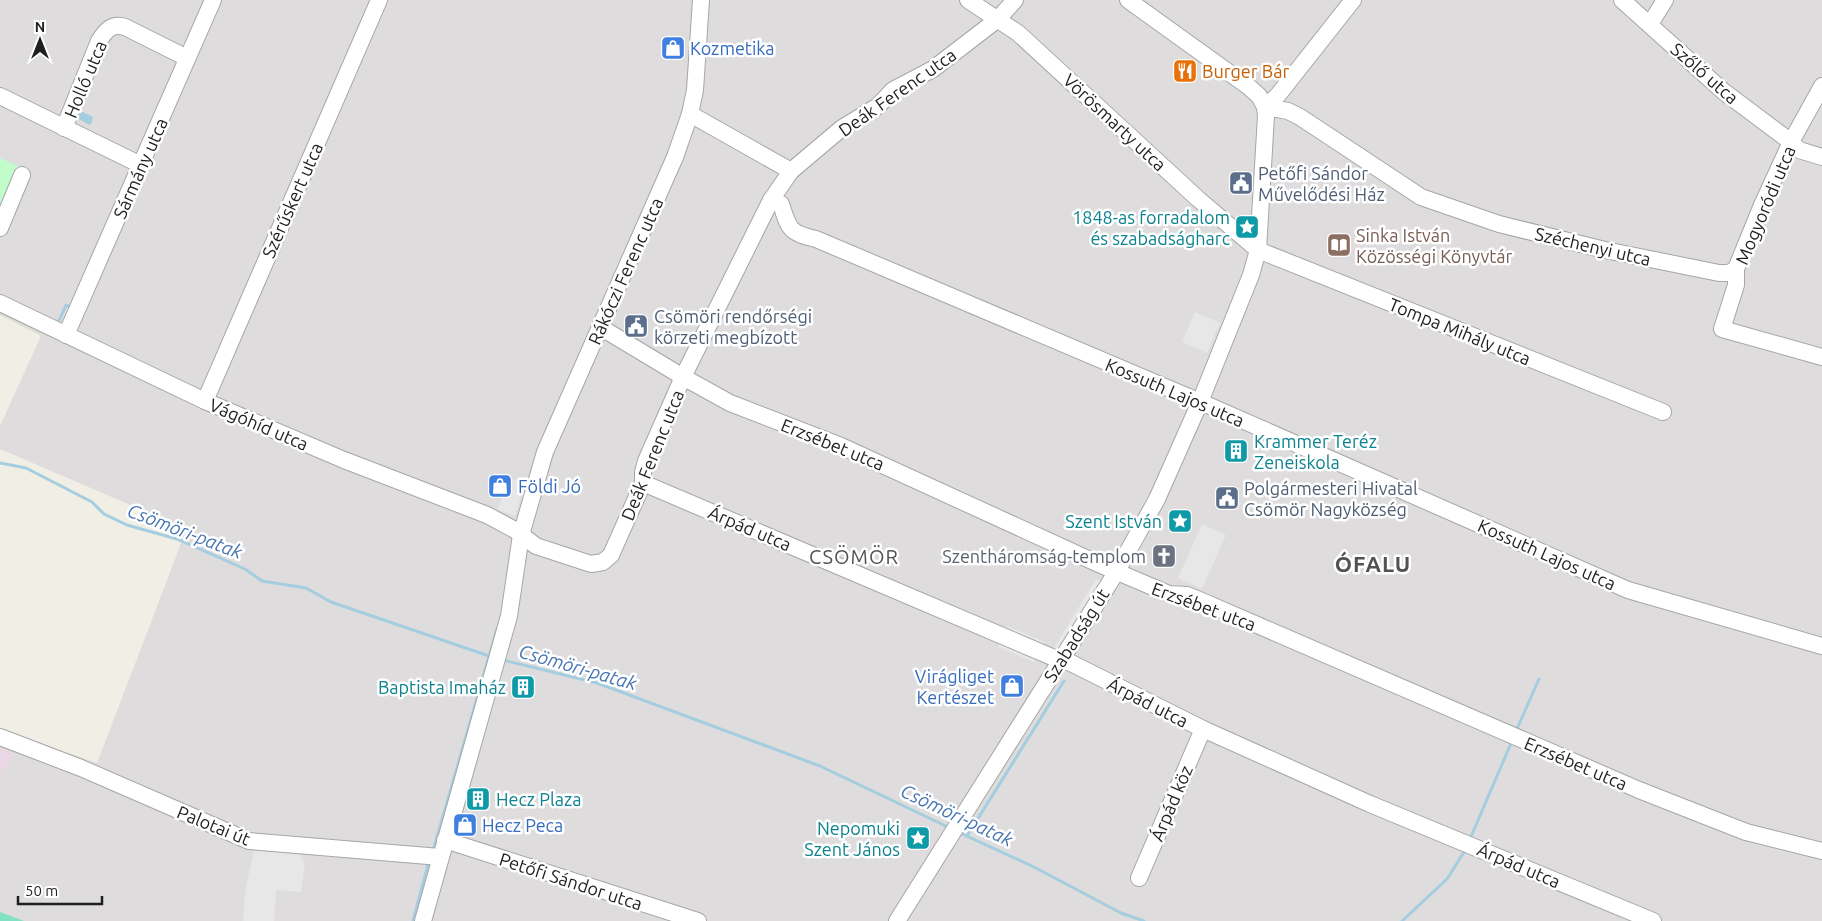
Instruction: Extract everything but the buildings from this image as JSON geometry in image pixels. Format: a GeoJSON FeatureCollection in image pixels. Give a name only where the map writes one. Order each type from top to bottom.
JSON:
{"type":"FeatureCollection","features":[{"type":"Feature","properties":{"kind":"street","name":"Sármány utca"},"geometry":{"type":"LineString","coordinates":[[66,335],[213,0]]}},
{"type":"Feature","properties":{"kind":"street","name":"Szérűskert utca"},"geometry":{"type":"LineString","coordinates":[[205,401],[380,0]]}},
{"type":"Feature","properties":{"kind":"street","name":"Rákóczi Ferenc utca"},"geometry":{"type":"LineString","coordinates":[[423,921],[434,856],[445,840],[509,616],[521,535],[545,452],[675,157],[690,114],[698,64],[701,0]]}},
{"type":"Feature","properties":{"kind":"street","name":"Vörösmarty utca"},"geometry":{"type":"LineString","coordinates":[[968,0],[1018,33],[1196,198],[1258,250]]}},
{"type":"Feature","properties":{"kind":"street","name":"Deák Ferenc utca"},"geometry":{"type":"LineString","coordinates":[[603,562],[611,554],[644,483],[643,472],[646,461],[683,378],[771,200],[791,171],[842,128],[878,106],[894,90],[933,69],[998,19],[1015,0]]}},
{"type":"Feature","properties":{"kind":"street"},"geometry":{"type":"LineString","coordinates":[[1128,0],[1249,87],[1259,96],[1265,106],[1278,95],[1353,0]]}},
{"type":"Feature","properties":{"kind":"street","name":"Szőlő utca"},"geometry":{"type":"LineString","coordinates":[[1622,0],[1722,91],[1799,150],[1822,157]]}},
{"type":"Feature","properties":{"kind":"street"},"geometry":{"type":"LineString","coordinates":[[1650,24],[1665,0]]}},
{"type":"Feature","properties":{"kind":"street","name":"Holló utca"},"geometry":{"type":"LineString","coordinates":[[64,128],[99,41],[111,27],[125,27],[187,58]]}},
{"type":"Feature","properties":{"kind":"street","name":"Mogyoródi utca"},"geometry":{"type":"LineString","coordinates":[[1822,86],[1791,142],[1762,205],[1736,269],[1736,285],[1722,329],[1822,357]]}},
{"type":"Feature","properties":{"kind":"street"},"geometry":{"type":"LineString","coordinates":[[0,96],[141,165]]}},
{"type":"Feature","properties":{"kind":"street","name":"Szabadság út"},"geometry":{"type":"LineString","coordinates":[[897,921],[1117,571],[1157,499],[1200,402],[1251,275],[1258,250],[1266,140],[1265,106]]}},
{"type":"Feature","properties":{"kind":"street","name":"Széchenyi utca"},"geometry":{"type":"LineString","coordinates":[[1265,106],[1288,111],[1300,117],[1421,197],[1457,210],[1499,224],[1605,250],[1719,273],[1729,273],[1736,269]]}},
{"type":"Feature","properties":{"kind":"street"},"geometry":{"type":"LineString","coordinates":[[690,114],[791,171]]}},
{"type":"Feature","properties":{"kind":"street"},"geometry":{"type":"LineString","coordinates":[[0,228],[22,175]]}},
{"type":"Feature","properties":{"kind":"street","name":"Kossuth Lajos utca"},"geometry":{"type":"LineString","coordinates":[[771,200],[781,204],[790,229],[802,236],[816,239],[1200,402],[1628,590],[1822,646]]}},
{"type":"Feature","properties":{"kind":"street","name":"Tompa Mihály utca"},"geometry":{"type":"LineString","coordinates":[[1258,250],[1663,412]]}},
{"type":"Feature","properties":{"kind":"street","name":"Vágóhíd utca"},"geometry":{"type":"LineString","coordinates":[[0,303],[205,401],[344,460],[487,515],[515,530],[536,546],[591,564],[603,562]]}},
{"type":"Feature","properties":{"kind":"street","name":"Erzsébet utca"},"geometry":{"type":"LineString","coordinates":[[600,327],[683,378],[730,403],[841,446],[1169,594],[1186,596],[1204,602],[1640,790],[1746,832],[1822,851]]}},
{"type":"Feature","properties":{"kind":"street","name":"Árpád utca"},"geometry":{"type":"LineString","coordinates":[[644,483],[1072,663],[1203,729],[1370,804],[1653,921]]}},
{"type":"Feature","properties":{"kind":"street","name":"Árpád köz"},"geometry":{"type":"LineString","coordinates":[[1138,878],[1203,729]]}},
{"type":"Feature","properties":{"kind":"street","name":"Palotai út"},"geometry":{"type":"LineString","coordinates":[[0,737],[81,768],[249,842],[434,856]]}},
{"type":"Feature","properties":{"kind":"street","name":"Petőfi Sándor utca"},"geometry":{"type":"LineString","coordinates":[[445,840],[698,921]]}},
{"type":"Feature","properties":{"kind":"shaded area"},"geometry":{"type":"Polygon","coordinates":[[[0,0],[1822,0],[1822,921],[0,921],[0,729],[97,763],[179,549],[184,528],[0,449],[0,426],[41,336],[0,315],[0,0]]]}},
{"type":"Feature","properties":{"kind":"shaded area"},"geometry":{"type":"Polygon","coordinates":[[[1195,312],[1220,323],[1207,353],[1182,342],[1195,312]]]}},
{"type":"Feature","properties":{"kind":"shaded area"},"geometry":{"type":"Polygon","coordinates":[[[509,478],[525,483],[515,516],[498,509],[509,478]]]}},
{"type":"Feature","properties":{"kind":"shaded area"},"geometry":{"type":"Polygon","coordinates":[[[1202,524],[1226,535],[1202,589],[1178,578],[1202,524]]]}},
{"type":"Feature","properties":{"kind":"shaded area"},"geometry":{"type":"Polygon","coordinates":[[[1096,579],[1101,581],[1058,651],[1054,648],[1096,579]]]}},
{"type":"Feature","properties":{"kind":"shaded area"},"geometry":{"type":"Polygon","coordinates":[[[1007,626],[1045,642],[1034,662],[998,647],[1007,626]]]}},
{"type":"Feature","properties":{"kind":"shaded area"},"geometry":{"type":"Polygon","coordinates":[[[0,748],[15,754],[0,775],[0,748]]]}},
{"type":"Feature","properties":{"kind":"shaded area"},"geometry":{"type":"Polygon","coordinates":[[[274,850],[299,854],[305,863],[301,892],[276,890],[274,921],[243,921],[246,885],[254,851],[274,850]]]}},
{"type":"Feature","properties":{"kind":"green space"},"geometry":{"type":"Polygon","coordinates":[[[0,158],[18,166],[0,208],[0,158]]]}},
{"type":"Feature","properties":{"kind":"green space"},"geometry":{"type":"Polygon","coordinates":[[[0,912],[24,921],[0,921],[0,912]]]}},
{"type":"Feature","properties":{"kind":"water"},"geometry":{"type":"Polygon","coordinates":[[[83,112],[93,117],[91,124],[89,125],[79,119],[80,113],[83,112]]]}},
{"type":"Feature","properties":{"kind":"waterway"},"geometry":{"type":"LineString","coordinates":[[55,323],[58,323],[66,305],[72,308]]}},
{"type":"Feature","properties":{"kind":"waterway","name":"Csömöri-patak"},"geometry":{"type":"LineString","coordinates":[[0,463],[26,468],[92,502],[104,514],[127,525],[177,539],[245,569],[262,581],[306,588],[331,602],[492,657]]}},
{"type":"Feature","properties":{"kind":"waterway"},"geometry":{"type":"LineString","coordinates":[[433,851],[497,629]]}},
{"type":"Feature","properties":{"kind":"waterway","name":"Csömöri-patak"},"geometry":{"type":"LineString","coordinates":[[503,660],[597,683],[820,766],[950,828]]}},
{"type":"Feature","properties":{"kind":"waterway"},"geometry":{"type":"LineString","coordinates":[[1516,731],[1539,679]]}},
{"type":"Feature","properties":{"kind":"waterway"},"geometry":{"type":"LineString","coordinates":[[967,836],[1064,681]]}},
{"type":"Feature","properties":{"kind":"waterway"},"geometry":{"type":"LineString","coordinates":[[1470,839],[1512,741]]}},
{"type":"Feature","properties":{"kind":"waterway","name":"Csömöri-patak"},"geometry":{"type":"LineString","coordinates":[[960,833],[1032,866],[1121,913],[1144,921]]}},
{"type":"Feature","properties":{"kind":"waterway"},"geometry":{"type":"LineString","coordinates":[[1402,921],[1447,879],[1466,849]]}},
{"type":"Feature","properties":{"kind":"waterway"},"geometry":{"type":"LineString","coordinates":[[413,921],[429,861]]}},
{"type":"Feature","properties":{"kind":"place","name":"Kozmetika"},"geometry":{"type":"Point","coordinates":[673,48]}},
{"type":"Feature","properties":{"kind":"place","name":"Burger Bár"},"geometry":{"type":"Point","coordinates":[1185,71]}},
{"type":"Feature","properties":{"kind":"place","name":"Petőfi Sándor Művelődési Ház"},"geometry":{"type":"Point","coordinates":[1241,183]}},
{"type":"Feature","properties":{"kind":"place","name":"1848-as forradalom és szabadságharc"},"geometry":{"type":"Point","coordinates":[1247,227]}},
{"type":"Feature","properties":{"kind":"place","name":"Sinka István Közösségi Könyvtár"},"geometry":{"type":"Point","coordinates":[1339,245]}},
{"type":"Feature","properties":{"kind":"place","name":"Csömöri rendőrségi körzeti megbízott"},"geometry":{"type":"Point","coordinates":[636,326]}},
{"type":"Feature","properties":{"kind":"place","name":"Krammer Teréz Zeneiskola"},"geometry":{"type":"Point","coordinates":[1236,451]}},
{"type":"Feature","properties":{"kind":"place","name":"Földi Jó"},"geometry":{"type":"Point","coordinates":[500,486]}},
{"type":"Feature","properties":{"kind":"place","name":"Polgármesteri Hivatal Csömör Nagyközség"},"geometry":{"type":"Point","coordinates":[1227,498]}},
{"type":"Feature","properties":{"kind":"place","name":"Szent István"},"geometry":{"type":"Point","coordinates":[1180,521]}},
{"type":"Feature","properties":{"kind":"place","name":"Szentháromság-templom"},"geometry":{"type":"Point","coordinates":[1164,556]}},
{"type":"Feature","properties":{"kind":"place","name":"Virágliget Kertészet"},"geometry":{"type":"Point","coordinates":[1012,686]}},
{"type":"Feature","properties":{"kind":"place","name":"Baptista Imaház"},"geometry":{"type":"Point","coordinates":[523,687]}},
{"type":"Feature","properties":{"kind":"place","name":"Hecz Plaza"},"geometry":{"type":"Point","coordinates":[478,799]}},
{"type":"Feature","properties":{"kind":"place","name":"Hecz Peca"},"geometry":{"type":"Point","coordinates":[465,825]}},
{"type":"Feature","properties":{"kind":"place","name":"Nepomuki Szent János"},"geometry":{"type":"Point","coordinates":[918,838]}},
{"type":"Feature","properties":{"kind":"district","name":"CSÖMÖR"},"geometry":{"type":"Point","coordinates":[854,556]}},
{"type":"Feature","properties":{"kind":"district","name":"ÓFALU"},"geometry":{"type":"Point","coordinates":[1373,563]}}]}
